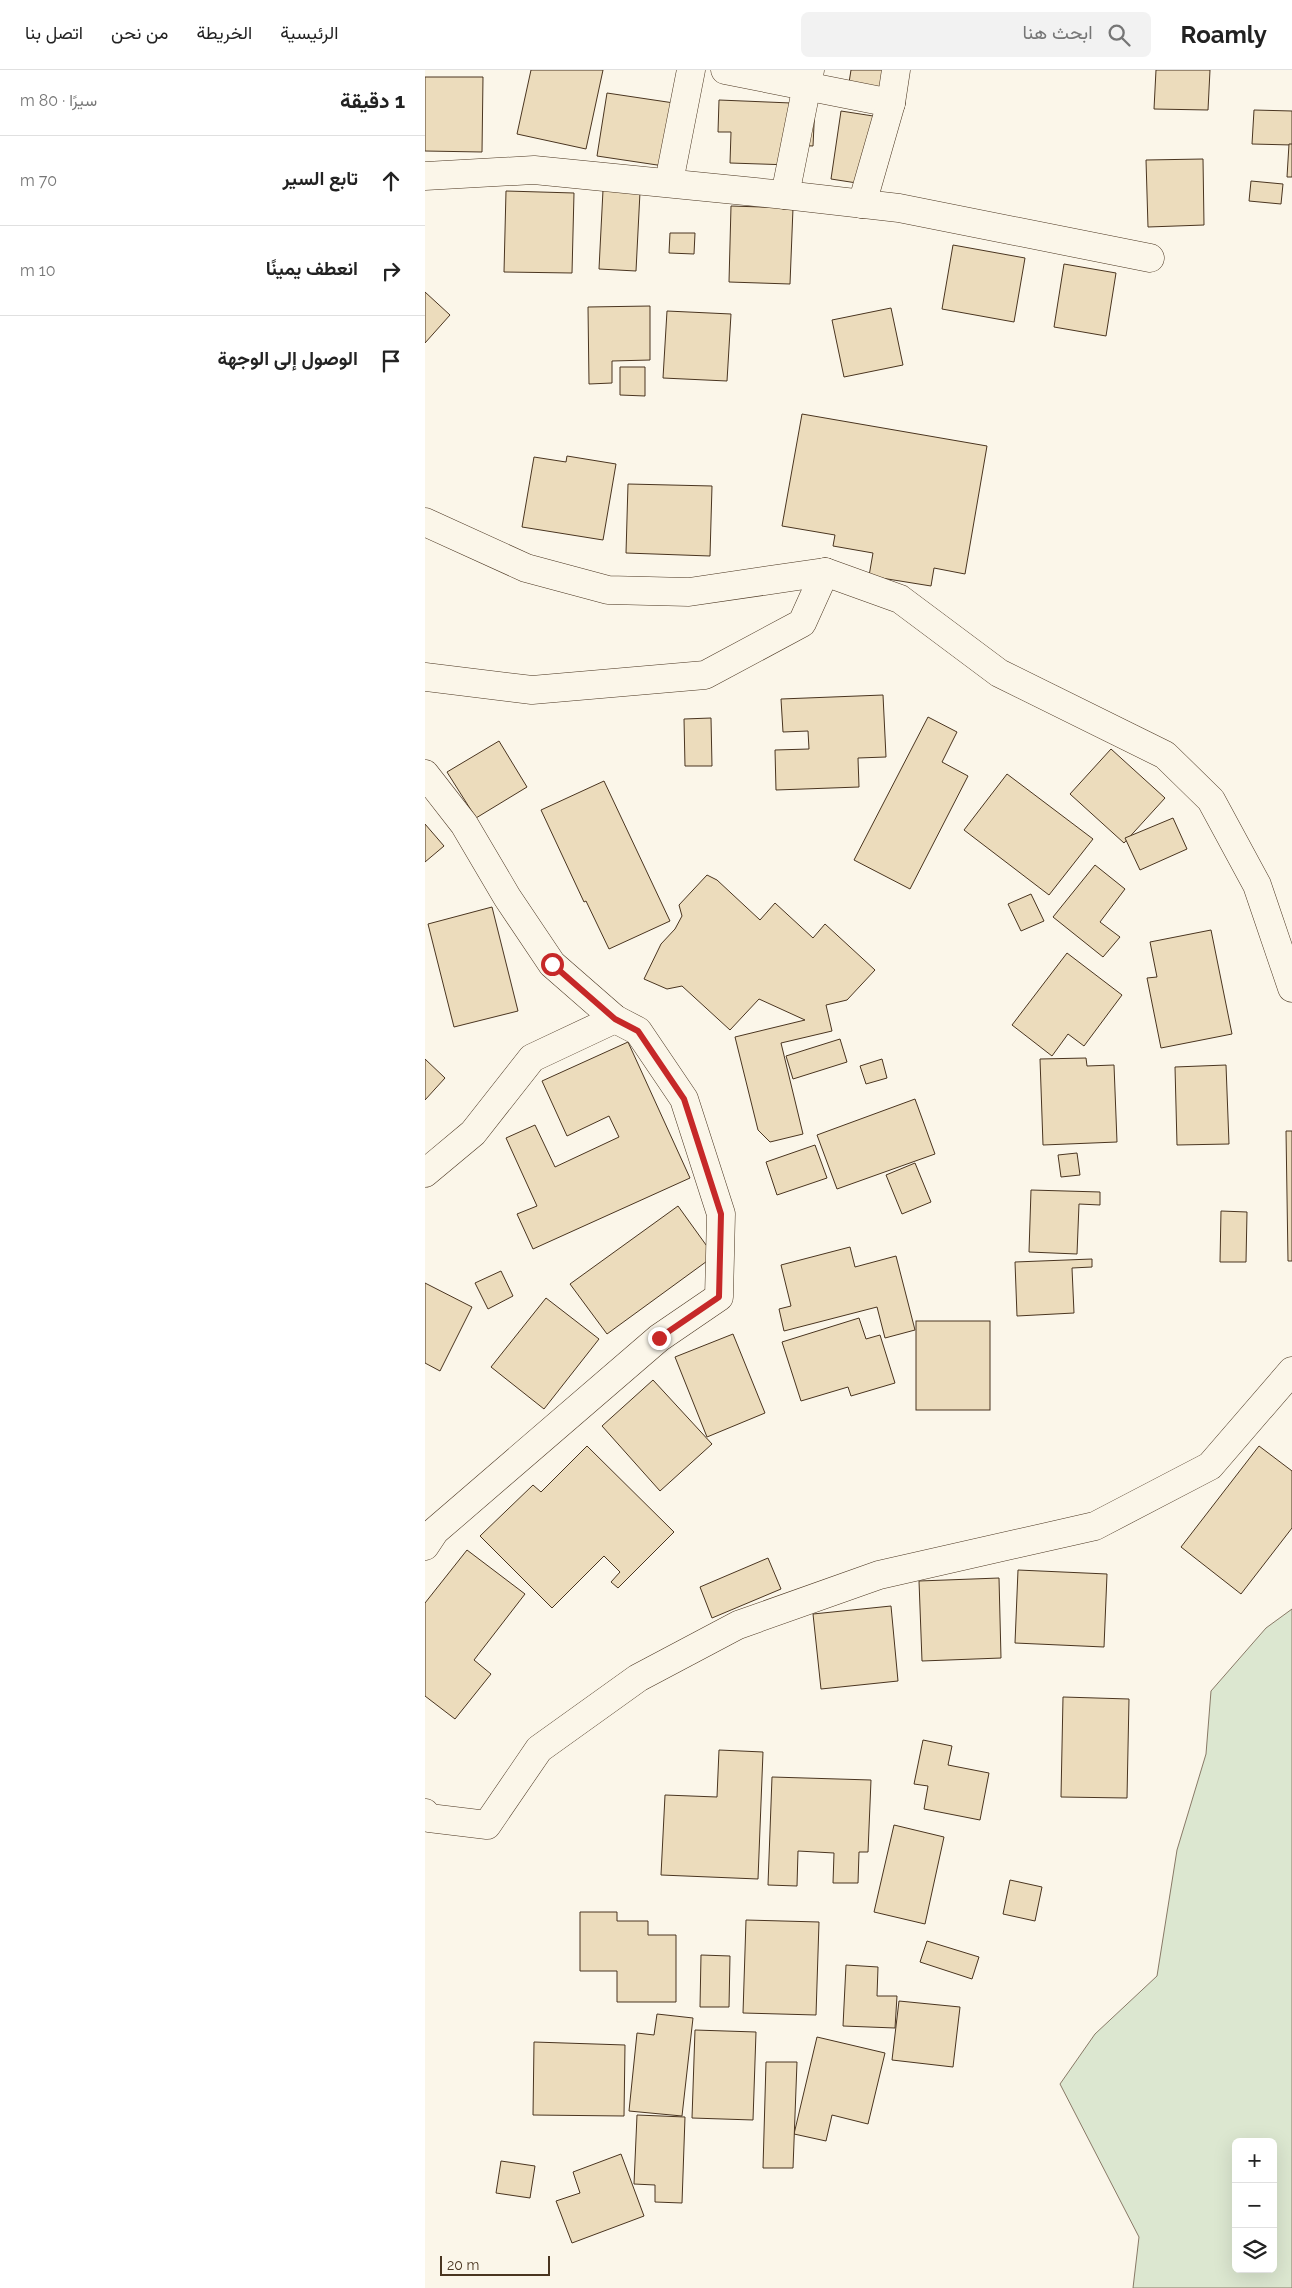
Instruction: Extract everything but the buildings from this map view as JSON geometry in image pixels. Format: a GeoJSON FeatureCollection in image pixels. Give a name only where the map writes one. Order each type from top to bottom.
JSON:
{"type":"FeatureCollection","features":[{"type":"Feature","properties":{"kind":"street"},"geometry":{"type":"LineString","coordinates":[[669,182],[691,70]]}},
{"type":"Feature","properties":{"kind":"street"},"geometry":{"type":"LineString","coordinates":[[725,70],[809,78],[891,103]]}},
{"type":"Feature","properties":{"kind":"street"},"geometry":{"type":"LineString","coordinates":[[862,204],[891,103],[896,70]]}},
{"type":"Feature","properties":{"kind":"street"},"geometry":{"type":"LineString","coordinates":[[785,195],[809,78]]}},
{"type":"Feature","properties":{"kind":"street"},"geometry":{"type":"LineString","coordinates":[[425,176],[534,170],[785,195],[899,208],[1150,258]]}},
{"type":"Feature","properties":{"kind":"street"},"geometry":{"type":"LineString","coordinates":[[425,522],[526,568],[608,590],[689,592],[825,572],[900,600],[999,673],[1165,755],[1211,800],[1257,885],[1292,988]]}},
{"type":"Feature","properties":{"kind":"street"},"geometry":{"type":"LineString","coordinates":[[425,677],[532,690],[705,675],[802,623],[825,572]]}},
{"type":"Feature","properties":{"kind":"street"},"geometry":{"type":"LineString","coordinates":[[425,774],[464,824],[507,897],[552,964],[615,1019],[638,1031],[684,1099],[721,1214],[719,1297],[659,1338],[615,1374],[435,1531],[425,1546]]}},
{"type":"Feature","properties":{"kind":"street"},"geometry":{"type":"LineString","coordinates":[[425,1173],[473,1133],[532,1058],[615,1019]]}},
{"type":"Feature","properties":{"kind":"street"},"geometry":{"type":"LineString","coordinates":[[425,1813],[429,1818],[487,1825],[539,1749],[638,1678],[738,1625],[879,1576],[1095,1526],[1210,1466],[1292,1371]]}},
{"type":"Feature","properties":{"kind":"green space"},"geometry":{"type":"Polygon","coordinates":[[[1292,1609],[1292,2288],[1133,2288],[1139,2237],[1060,2084],[1095,2034],[1157,1976],[1177,1850],[1206,1754],[1211,1691],[1266,1628],[1292,1609]]]}},
{"type":"Feature","properties":{"kind":"route"},"geometry":{"type":"LineString","coordinates":[[552,964],[615,1019],[638,1031],[684,1099],[721,1214],[719,1297],[659,1338]]}}]}
